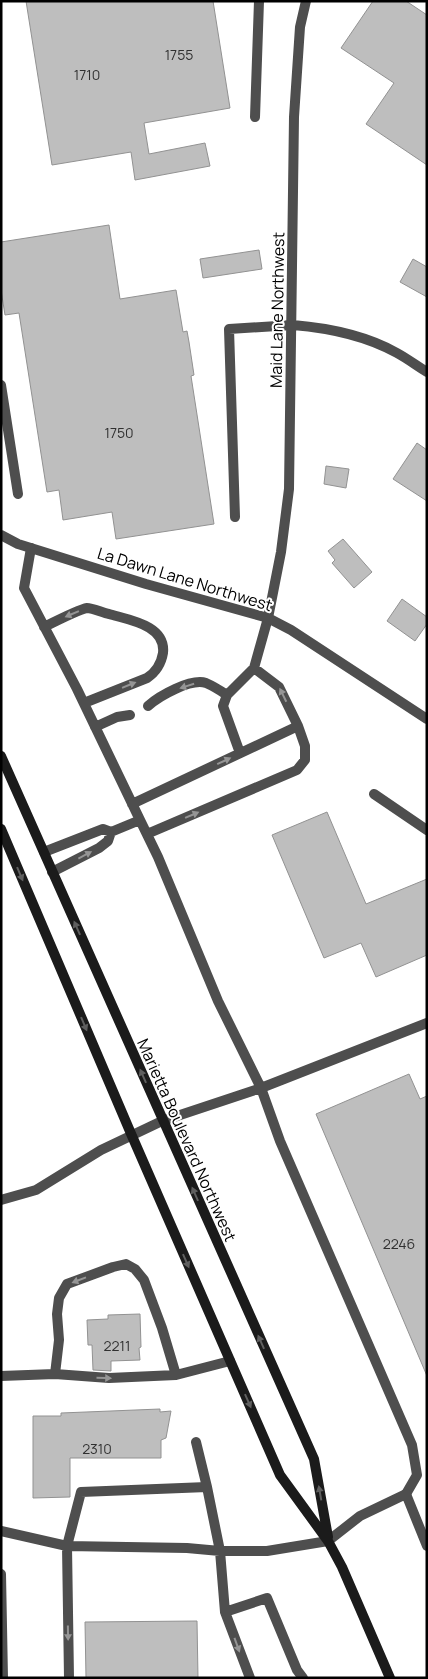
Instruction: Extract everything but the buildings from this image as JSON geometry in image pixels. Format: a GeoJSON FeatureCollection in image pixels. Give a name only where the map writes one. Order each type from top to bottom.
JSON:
{"type":"FeatureCollection","features":[{"type":"Feature","properties":{"kind":"main road","name":"Marietta Boulevard Northwest"},"geometry":{"type":"LineString","coordinates":[[1,756],[314,1459],[328,1541]]}},
{"type":"Feature","properties":{"kind":"main road"},"geometry":{"type":"LineString","coordinates":[[1,829],[280,1475],[328,1541],[342,1567],[390,1678]]}},
{"type":"Feature","properties":{"kind":"street"},"geometry":{"type":"LineString","coordinates":[[255,117],[259,1]]}},
{"type":"Feature","properties":{"kind":"street","name":"Maid Lane Northwest"},"geometry":{"type":"LineString","coordinates":[[254,668],[268,618],[281,552],[289,489],[294,117],[300,27],[306,1]]}},
{"type":"Feature","properties":{"kind":"street"},"geometry":{"type":"LineString","coordinates":[[235,518],[228,329],[292,325],[322,328],[377,343],[398,353],[427,372]]}},
{"type":"Feature","properties":{"kind":"street"},"geometry":{"type":"LineString","coordinates":[[1,385],[18,494]]}},
{"type":"Feature","properties":{"kind":"street","name":"La Dawn Lane Northwest"},"geometry":{"type":"LineString","coordinates":[[1,535],[18,544],[146,584],[268,618],[291,630],[427,719]]}},
{"type":"Feature","properties":{"kind":"street"},"geometry":{"type":"LineString","coordinates":[[1,1531],[67,1546],[187,1548],[266,1552],[328,1541],[360,1516],[406,1494],[417,1475],[412,1445],[280,1141],[261,1088],[218,1001],[158,857],[84,704],[24,588],[32,548]]}},
{"type":"Feature","properties":{"kind":"street"},"geometry":{"type":"LineString","coordinates":[[44,627],[87,608],[141,623],[154,630],[161,639],[163,650],[161,662],[155,672],[146,678],[84,704]]}},
{"type":"Feature","properties":{"kind":"street"},"geometry":{"type":"LineString","coordinates":[[147,834],[297,770],[305,760],[306,746],[279,687],[254,668],[228,695],[223,706],[240,753]]}},
{"type":"Feature","properties":{"kind":"street"},"geometry":{"type":"LineString","coordinates":[[146,702],[190,684],[205,683],[228,695]]}},
{"type":"Feature","properties":{"kind":"street"},"geometry":{"type":"LineString","coordinates":[[95,727],[129,711]]}},
{"type":"Feature","properties":{"kind":"street"},"geometry":{"type":"LineString","coordinates":[[132,804],[298,726]]}},
{"type":"Feature","properties":{"kind":"street"},"geometry":{"type":"LineString","coordinates":[[374,794],[427,830]]}},
{"type":"Feature","properties":{"kind":"street"},"geometry":{"type":"LineString","coordinates":[[44,852],[103,829],[111,832],[140,820]]}},
{"type":"Feature","properties":{"kind":"street"},"geometry":{"type":"LineString","coordinates":[[52,872],[108,842],[111,832]]}},
{"type":"Feature","properties":{"kind":"street"},"geometry":{"type":"LineString","coordinates":[[1,1200],[36,1190],[101,1150],[162,1121],[261,1088],[427,1023]]}},
{"type":"Feature","properties":{"kind":"street"},"geometry":{"type":"LineString","coordinates":[[56,1374],[59,1340],[57,1314],[59,1298],[63,1291],[68,1284],[126,1264],[135,1269],[144,1280],[162,1328],[176,1375]]}},
{"type":"Feature","properties":{"kind":"street"},"geometry":{"type":"LineString","coordinates":[[1,1376],[56,1374],[109,1378],[176,1375],[230,1361]]}},
{"type":"Feature","properties":{"kind":"street"},"geometry":{"type":"LineString","coordinates":[[196,1442],[220,1551],[225,1612],[250,1678]]}},
{"type":"Feature","properties":{"kind":"street"},"geometry":{"type":"LineString","coordinates":[[69,1678],[67,1546],[81,1492],[207,1487]]}},
{"type":"Feature","properties":{"kind":"street"},"geometry":{"type":"LineString","coordinates":[[406,1494],[427,1546]]}},
{"type":"Feature","properties":{"kind":"street"},"geometry":{"type":"LineString","coordinates":[[1,1574],[3,1678]]}},
{"type":"Feature","properties":{"kind":"street"},"geometry":{"type":"LineString","coordinates":[[225,1612],[267,1598],[300,1674]]}}]}
